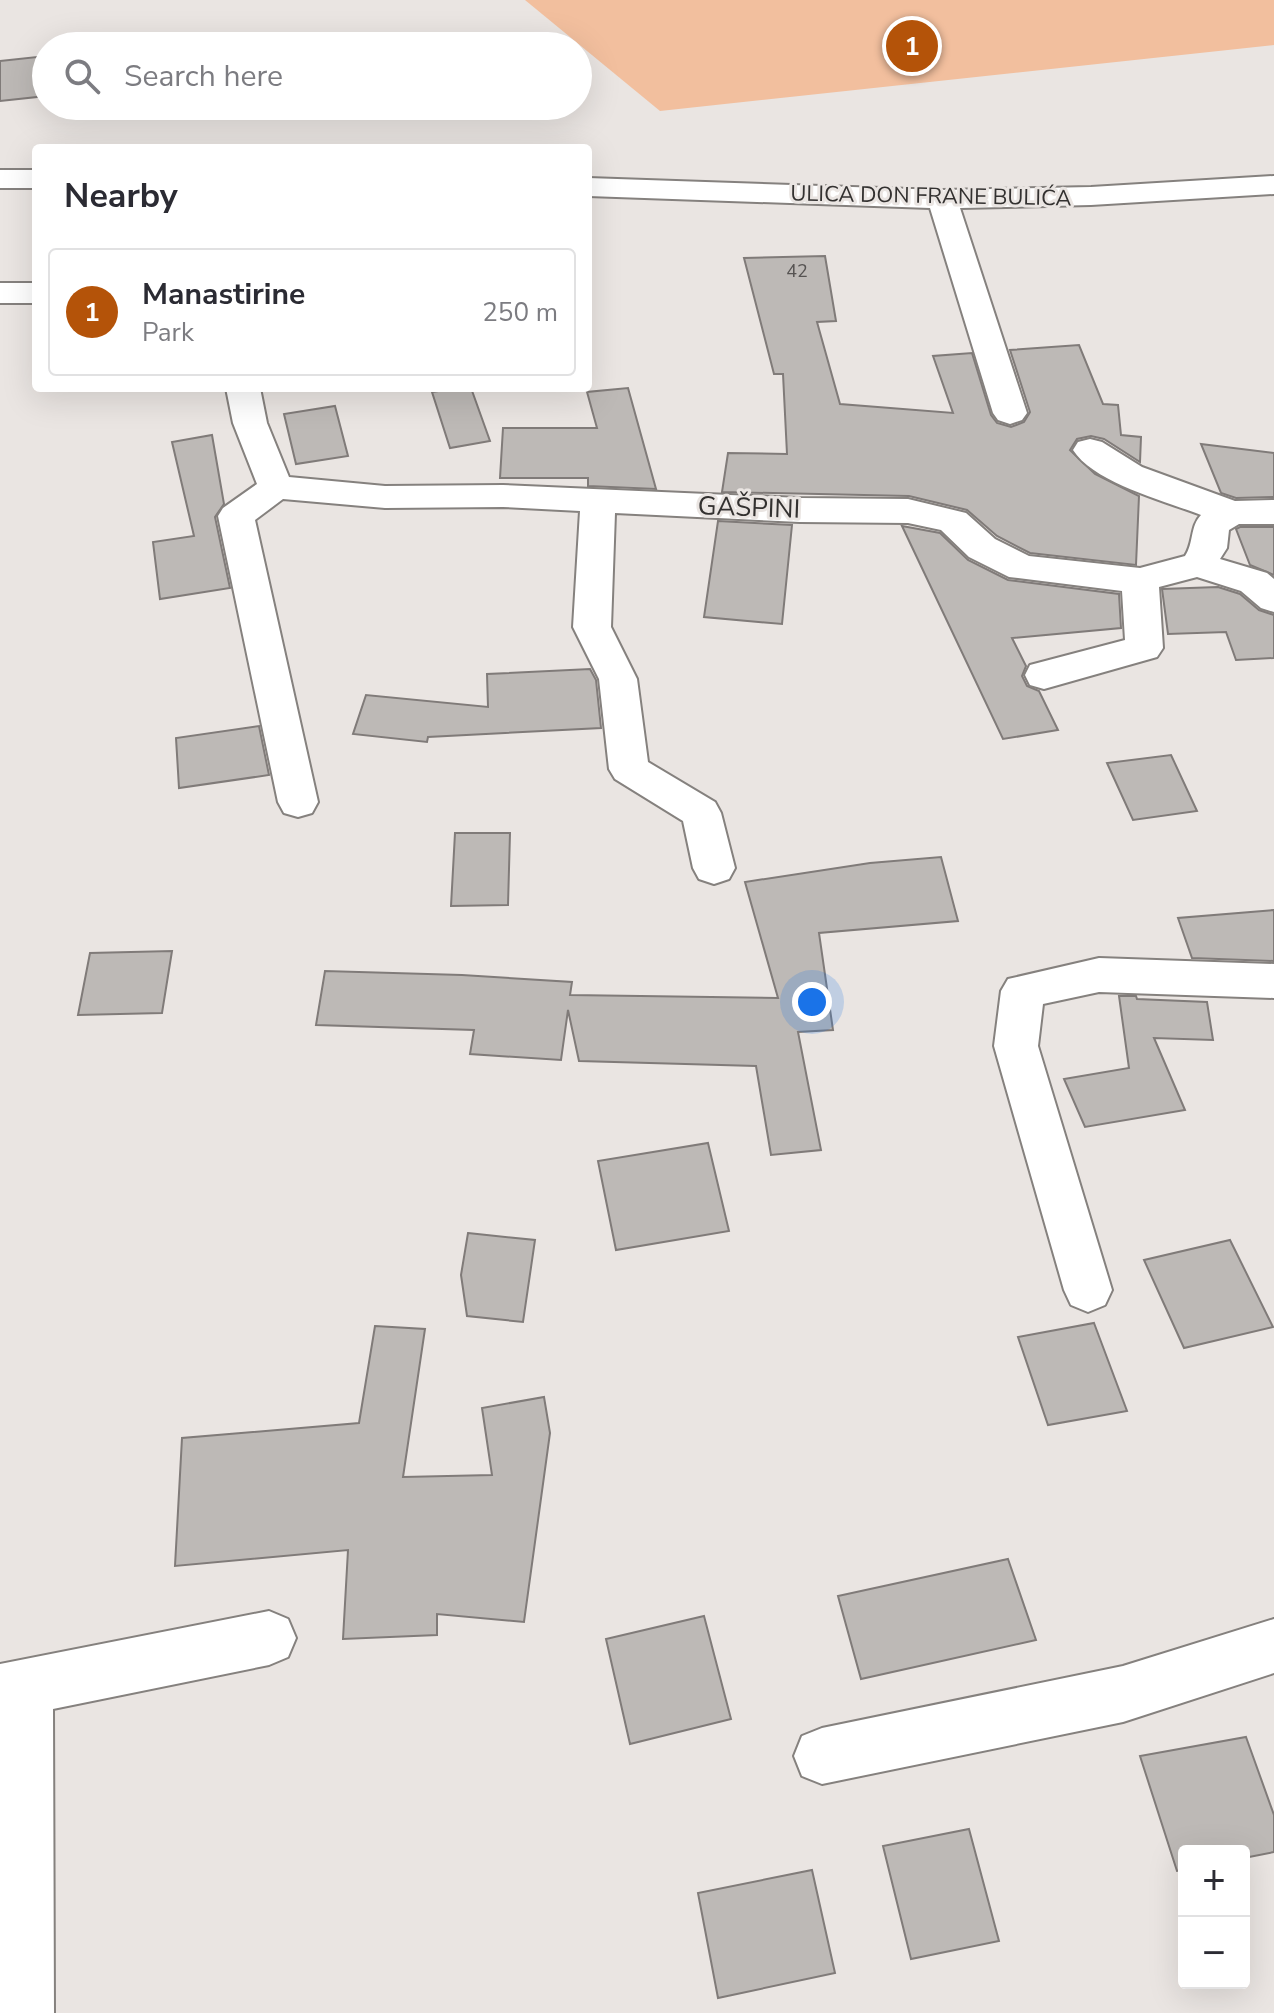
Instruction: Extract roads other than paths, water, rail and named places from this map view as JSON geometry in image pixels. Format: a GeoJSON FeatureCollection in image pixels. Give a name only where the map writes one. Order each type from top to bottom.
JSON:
{"type":"FeatureCollection","features":[{"type":"Feature","properties":{"kind":"street"},"geometry":{"type":"LineString","coordinates":[[0,179],[32,179]]}},
{"type":"Feature","properties":{"kind":"street","name":"ULICA DON FRANE BULIĆA"},"geometry":{"type":"LineString","coordinates":[[592,187],[942,199],[1091,196],[1274,185]]}},
{"type":"Feature","properties":{"kind":"street"},"geometry":{"type":"LineString","coordinates":[[942,199],[1010,413]]}},
{"type":"Feature","properties":{"kind":"street"},"geometry":{"type":"LineString","coordinates":[[0,293],[32,293]]}},
{"type":"Feature","properties":{"kind":"street"},"geometry":{"type":"LineString","coordinates":[[244,392],[250,423],[276,487],[236,516],[298,802]]}},
{"type":"Feature","properties":{"kind":"street"},"geometry":{"type":"LineString","coordinates":[[1090,450],[1130,475],[1232,513],[1274,512]]}},
{"type":"Feature","properties":{"kind":"street","name":"GAŠPINI"},"geometry":{"type":"LineString","coordinates":[[276,487],[385,497],[503,496],[908,511],[953,521],[982,548],[1022,568],[1140,580],[1198,565]]}},
{"type":"Feature","properties":{"kind":"street"},"geometry":{"type":"LineString","coordinates":[[598,501],[592,627],[618,679],[629,769],[701,813],[714,868]]}},
{"type":"Feature","properties":{"kind":"street"},"geometry":{"type":"LineString","coordinates":[[1232,513],[1212,524],[1209,548],[1198,565],[1254,582],[1274,599]]}},
{"type":"Feature","properties":{"kind":"street"},"geometry":{"type":"LineString","coordinates":[[1044,675],[1144,648],[1140,580]]}},
{"type":"Feature","properties":{"kind":"street"},"geometry":{"type":"LineString","coordinates":[[1088,1290],[1016,1046],[1023,991],[1099,975],[1274,981]]}},
{"type":"Feature","properties":{"kind":"street"},"geometry":{"type":"LineString","coordinates":[[23,2013],[13,1688],[269,1638]]}},
{"type":"Feature","properties":{"kind":"street"},"geometry":{"type":"LineString","coordinates":[[822,1756],[1123,1694],[1274,1646]]}},
{"type":"Feature","properties":{"kind":"place","name":"Manastirine"},"geometry":{"type":"Point","coordinates":[912,46]}}]}
